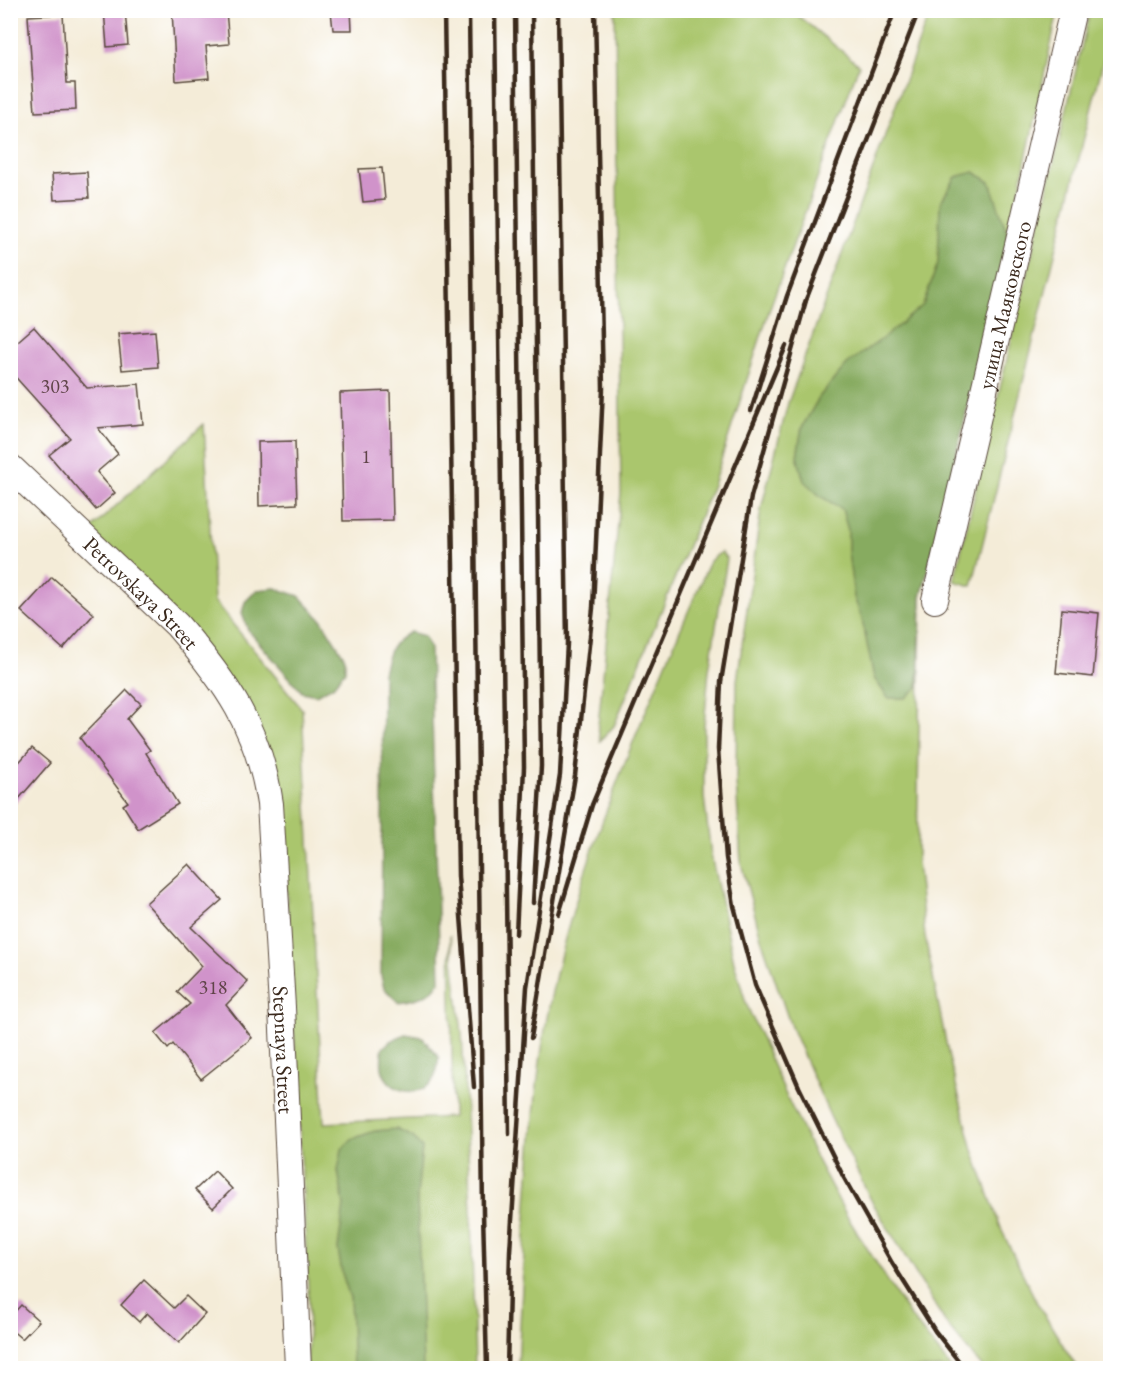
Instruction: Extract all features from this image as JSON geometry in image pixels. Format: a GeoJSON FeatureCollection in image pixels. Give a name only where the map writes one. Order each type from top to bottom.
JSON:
{"type":"FeatureCollection","features":[{"type":"Feature","properties":{"kind":"street","name":"улица Маяковского"},"geometry":{"type":"LineString","coordinates":[[935,600],[1073,10]]}},
{"type":"Feature","properties":{"kind":"street","name":"Petrovskaya Street"},"geometry":{"type":"LineString","coordinates":[[10,467],[177,625],[220,679],[252,734]]}},
{"type":"Feature","properties":{"kind":"street","name":"Stepnaya Street"},"geometry":{"type":"LineString","coordinates":[[252,734],[266,774],[270,804],[283,1019],[298,1368]]}},
{"type":"Feature","properties":{"kind":"green space"},"geometry":{"type":"Polygon","coordinates":[[[615,11],[792,11],[859,65],[770,308],[713,485],[614,726],[600,741],[598,726],[621,493],[615,11]]]}},
{"type":"Feature","properties":{"kind":"green space"},"geometry":{"type":"Polygon","coordinates":[[[930,11],[1058,11],[1009,238],[921,597],[917,862],[925,936],[949,1058],[973,1150],[1002,1231],[1037,1303],[1077,1368],[983,1368],[947,1325],[872,1202],[830,1116],[791,1027],[761,938],[741,863],[736,781],[737,681],[761,509],[788,403],[930,11]]]}},
{"type":"Feature","properties":{"kind":"green space"},"geometry":{"type":"Polygon","coordinates":[[[1090,11],[1110,11],[1110,34],[972,586],[954,581],[1090,11]]]}},
{"type":"Feature","properties":{"kind":"green space"},"geometry":{"type":"Polygon","coordinates":[[[974,172],[990,182],[1009,238],[921,597],[918,687],[906,698],[888,698],[874,678],[862,619],[854,597],[848,552],[848,530],[842,509],[820,496],[804,481],[797,456],[802,427],[820,396],[847,364],[923,305],[938,263],[940,203],[956,177],[974,172]]]}},
{"type":"Feature","properties":{"kind":"green space"},"geometry":{"type":"Polygon","coordinates":[[[204,424],[214,601],[302,709],[324,1123],[453,1117],[450,935],[462,1033],[471,1211],[475,1368],[307,1368],[309,1305],[282,810],[267,749],[90,530],[204,424]]]}},
{"type":"Feature","properties":{"kind":"green space"},"geometry":{"type":"Polygon","coordinates":[[[721,552],[727,559],[709,670],[704,726],[704,797],[711,855],[734,962],[746,1003],[785,1093],[848,1218],[908,1313],[951,1368],[518,1368],[534,1117],[547,1017],[562,950],[592,851],[629,753],[710,561],[721,552]]]}},
{"type":"Feature","properties":{"kind":"green space"},"geometry":{"type":"Polygon","coordinates":[[[275,588],[299,596],[321,619],[345,658],[345,671],[333,686],[316,695],[302,692],[248,630],[242,613],[245,602],[257,590],[275,588]]]}},
{"type":"Feature","properties":{"kind":"green space"},"geometry":{"type":"Polygon","coordinates":[[[410,632],[424,636],[430,649],[440,980],[428,994],[398,1002],[384,988],[381,976],[383,673],[394,644],[410,632]]]}},
{"type":"Feature","properties":{"kind":"green space"},"geometry":{"type":"Polygon","coordinates":[[[405,1034],[422,1037],[439,1057],[434,1078],[424,1089],[409,1091],[395,1087],[389,1082],[382,1068],[382,1049],[390,1041],[405,1034]]]}},
{"type":"Feature","properties":{"kind":"green space"},"geometry":{"type":"Polygon","coordinates":[[[396,1129],[413,1137],[422,1148],[417,1196],[423,1368],[353,1368],[350,1298],[342,1273],[338,1249],[344,1205],[338,1171],[342,1149],[352,1139],[375,1131],[396,1129]]]}},
{"type":"Feature","properties":{"kind":"building"},"geometry":{"type":"Polygon","coordinates":[[[104,10],[125,10],[128,45],[107,47],[104,10]]]}},
{"type":"Feature","properties":{"kind":"building"},"geometry":{"type":"Polygon","coordinates":[[[172,10],[226,11],[229,44],[206,46],[209,78],[176,81],[172,10]]]}},
{"type":"Feature","properties":{"kind":"building"},"geometry":{"type":"Polygon","coordinates":[[[351,10],[352,30],[333,30],[331,11],[351,10]]]}},
{"type":"Feature","properties":{"kind":"building"},"geometry":{"type":"Polygon","coordinates":[[[63,14],[67,83],[75,83],[76,110],[35,112],[28,16],[63,14]]]}},
{"type":"Feature","properties":{"kind":"building"},"geometry":{"type":"Polygon","coordinates":[[[382,168],[385,200],[363,202],[359,169],[382,168]]]}},
{"type":"Feature","properties":{"kind":"building"},"geometry":{"type":"Polygon","coordinates":[[[87,172],[89,198],[54,200],[52,174],[87,172]]]}},
{"type":"Feature","properties":{"kind":"building"},"geometry":{"type":"Polygon","coordinates":[[[34,327],[87,388],[139,384],[143,424],[98,428],[118,454],[97,472],[115,493],[96,510],[49,455],[70,438],[10,371],[10,348],[34,327]]]}},
{"type":"Feature","properties":{"kind":"building"},"geometry":{"type":"Polygon","coordinates":[[[155,331],[158,367],[122,370],[118,334],[155,331]]]}},
{"type":"Feature","properties":{"kind":"building"},"geometry":{"type":"Polygon","coordinates":[[[390,391],[393,520],[343,521],[340,393],[390,391]]]}},
{"type":"Feature","properties":{"kind":"building"},"geometry":{"type":"Polygon","coordinates":[[[295,441],[297,504],[259,506],[258,442],[295,441]]]}},
{"type":"Feature","properties":{"kind":"building"},"geometry":{"type":"Polygon","coordinates":[[[52,577],[94,614],[63,649],[21,611],[52,577]]]}},
{"type":"Feature","properties":{"kind":"building"},"geometry":{"type":"Polygon","coordinates":[[[1062,609],[1099,613],[1093,677],[1056,673],[1062,609]]]}},
{"type":"Feature","properties":{"kind":"building"},"geometry":{"type":"Polygon","coordinates":[[[127,690],[141,704],[127,719],[150,750],[146,753],[178,804],[138,829],[123,805],[128,802],[80,738],[127,690]]]}},
{"type":"Feature","properties":{"kind":"building"},"geometry":{"type":"Polygon","coordinates":[[[32,748],[50,763],[10,809],[10,772],[32,748]]]}},
{"type":"Feature","properties":{"kind":"building"},"geometry":{"type":"Polygon","coordinates":[[[189,864],[222,900],[191,927],[248,982],[226,1005],[252,1038],[201,1079],[173,1044],[168,1049],[155,1033],[190,1004],[177,992],[202,966],[146,903],[189,864]]]}},
{"type":"Feature","properties":{"kind":"building"},"geometry":{"type":"Polygon","coordinates":[[[215,1171],[232,1189],[213,1208],[195,1190],[215,1171]]]}},
{"type":"Feature","properties":{"kind":"building"},"geometry":{"type":"Polygon","coordinates":[[[144,1280],[174,1308],[186,1296],[205,1314],[179,1343],[147,1313],[139,1322],[121,1305],[144,1280]]]}},
{"type":"Feature","properties":{"kind":"building"},"geometry":{"type":"Polygon","coordinates":[[[21,1305],[39,1321],[22,1339],[10,1329],[10,1317],[21,1305]]]}},
{"type":"Feature","properties":{"kind":"railway"},"geometry":{"type":"LineString","coordinates":[[444,10],[458,876],[474,1087]]}},
{"type":"Feature","properties":{"kind":"railway"},"geometry":{"type":"LineString","coordinates":[[469,10],[483,1212],[487,1368]]}},
{"type":"Feature","properties":{"kind":"railway"},"geometry":{"type":"LineString","coordinates":[[495,10],[509,1134]]}},
{"type":"Feature","properties":{"kind":"railway"},"geometry":{"type":"LineString","coordinates":[[515,10],[524,767],[516,934]]}},
{"type":"Feature","properties":{"kind":"railway"},"geometry":{"type":"LineString","coordinates":[[532,10],[541,766],[533,903]]}},
{"type":"Feature","properties":{"kind":"railway"},"geometry":{"type":"LineString","coordinates":[[507,1368],[510,1251],[527,987],[560,775],[567,643],[558,10]]}},
{"type":"Feature","properties":{"kind":"railway"},"geometry":{"type":"LineString","coordinates":[[531,1038],[575,776],[593,608],[603,388],[595,10]]}},
{"type":"Feature","properties":{"kind":"railway"},"geometry":{"type":"LineString","coordinates":[[751,411],[787,296],[895,10]]}},
{"type":"Feature","properties":{"kind":"railway"},"geometry":{"type":"LineString","coordinates":[[804,305],[919,10]]}},
{"type":"Feature","properties":{"kind":"railway"},"geometry":{"type":"LineString","coordinates":[[807,297],[751,497],[721,682],[718,749],[726,858],[734,906],[755,985],[799,1087],[844,1178],[892,1263],[935,1331],[964,1368]]}},
{"type":"Feature","properties":{"kind":"railway"},"geometry":{"type":"LineString","coordinates":[[559,914],[592,805],[786,346]]}}]}
